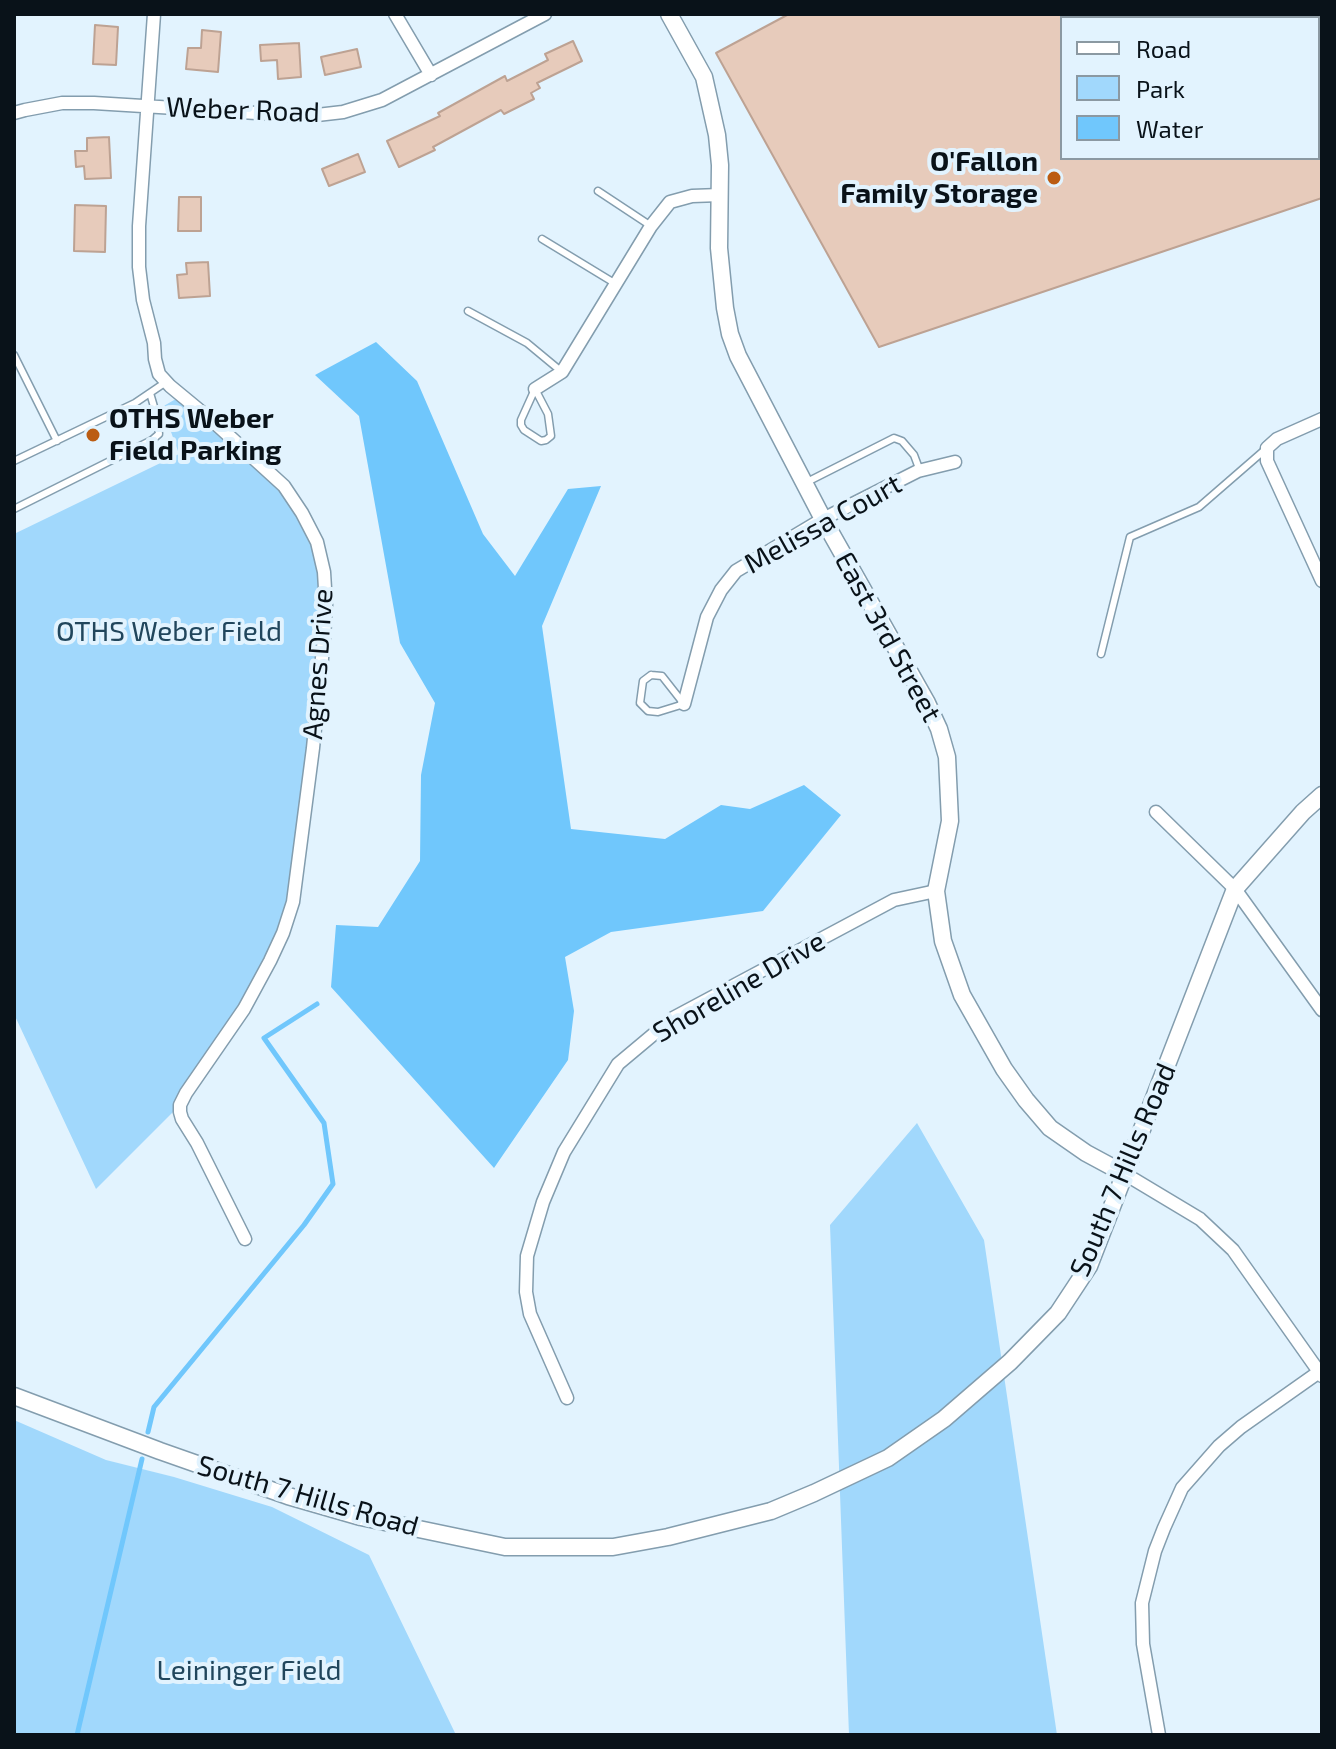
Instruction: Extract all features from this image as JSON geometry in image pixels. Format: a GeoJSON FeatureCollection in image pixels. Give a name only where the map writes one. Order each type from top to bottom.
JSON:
{"type":"FeatureCollection","features":[{"type":"Feature","properties":{"kind":"street"},"geometry":{"type":"LineString","coordinates":[[154,14],[139,267],[155,359],[159,374],[166,382]]}},
{"type":"Feature","properties":{"kind":"street"},"geometry":{"type":"LineString","coordinates":[[395,14],[431,75]]}},
{"type":"Feature","properties":{"kind":"street","name":"Weber Road"},"geometry":{"type":"LineString","coordinates":[[14,113],[62,103],[317,115],[343,112],[382,100],[545,14]]}},
{"type":"Feature","properties":{"kind":"street","name":"East 3rd Street"},"geometry":{"type":"LineString","coordinates":[[669,14],[704,77],[717,135],[720,165],[719,248],[725,308],[738,356],[804,484],[939,729],[947,757],[950,821],[936,891],[943,941],[962,995],[1004,1069],[1050,1128],[1086,1153],[1200,1219],[1233,1250],[1320,1374]]}},
{"type":"Feature","properties":{"kind":"street"},"geometry":{"type":"LineString","coordinates":[[535,389],[562,372],[651,226],[670,202],[692,196],[720,195]]}},
{"type":"Feature","properties":{"kind":"street","name":"Agnes Drive"},"geometry":{"type":"LineString","coordinates":[[166,382],[284,486],[317,542],[324,572],[324,638],[293,902],[277,947],[244,1009],[180,1105],[182,1119],[245,1239]]}},
{"type":"Feature","properties":{"kind":"street"},"geometry":{"type":"LineString","coordinates":[[1322,419],[1277,439],[1267,448],[1267,461],[1322,581]]}},
{"type":"Feature","properties":{"kind":"street","name":"Melissa Court"},"geometry":{"type":"LineString","coordinates":[[684,704],[707,617],[721,590],[736,571],[823,519],[920,471],[955,462]]}},
{"type":"Feature","properties":{"kind":"street","name":"South 7 Hills Road"},"geometry":{"type":"LineString","coordinates":[[14,1396],[288,1496],[361,1517],[505,1547],[613,1547],[668,1537],[771,1511],[814,1493],[888,1458],[944,1419],[1010,1362],[1058,1313],[1089,1266],[1235,889],[1322,795]]}},
{"type":"Feature","properties":{"kind":"street"},"geometry":{"type":"LineString","coordinates":[[1156,812],[1235,889],[1322,1010]]}},
{"type":"Feature","properties":{"kind":"street","name":"Shoreline Drive"},"geometry":{"type":"LineString","coordinates":[[567,1398],[530,1314],[526,1292],[527,1256],[543,1202],[564,1152],[618,1064],[673,1018],[894,900],[936,891]]}},
{"type":"Feature","properties":{"kind":"street"},"geometry":{"type":"LineString","coordinates":[[1159,1735],[1143,1644],[1142,1603],[1164,1528],[1182,1488],[1219,1446],[1241,1427],[1320,1374]]}},
{"type":"Feature","properties":{"kind":"lane"},"geometry":{"type":"LineString","coordinates":[[598,191],[651,226]]}},
{"type":"Feature","properties":{"kind":"lane"},"geometry":{"type":"LineString","coordinates":[[542,239],[616,284]]}},
{"type":"Feature","properties":{"kind":"lane"},"geometry":{"type":"LineString","coordinates":[[468,311],[527,343],[562,372]]}},
{"type":"Feature","properties":{"kind":"lane"},"geometry":{"type":"LineString","coordinates":[[14,355],[57,441]]}},
{"type":"Feature","properties":{"kind":"lane"},"geometry":{"type":"LineString","coordinates":[[14,461],[135,403],[166,382]]}},
{"type":"Feature","properties":{"kind":"lane"},"geometry":{"type":"LineString","coordinates":[[535,389],[548,414],[551,436],[541,441],[521,425],[535,389]]}},
{"type":"Feature","properties":{"kind":"lane"},"geometry":{"type":"LineString","coordinates":[[14,509],[152,440],[159,434],[150,393]]}},
{"type":"Feature","properties":{"kind":"lane"},"geometry":{"type":"LineString","coordinates":[[804,484],[894,438],[902,441],[914,455],[920,471]]}},
{"type":"Feature","properties":{"kind":"lane"},"geometry":{"type":"LineString","coordinates":[[1101,654],[1130,537],[1199,507],[1267,448]]}},
{"type":"Feature","properties":{"kind":"lane"},"geometry":{"type":"LineString","coordinates":[[651,675],[662,676],[684,704],[658,712],[648,711],[640,703],[643,681],[651,675]]}},
{"type":"Feature","properties":{"kind":"green space","name":"OTHS Weber Field"},"geometry":{"type":"Polygon","coordinates":[[[181,396],[262,464],[317,541],[326,605],[283,933],[180,1105],[96,1189],[14,1014],[14,534],[179,454],[162,407],[181,396]]]}},
{"type":"Feature","properties":{"kind":"green space"},"geometry":{"type":"Polygon","coordinates":[[[917,1123],[984,1240],[1057,1735],[849,1735],[830,1225],[917,1123]]]}},
{"type":"Feature","properties":{"kind":"green space","name":"Leininger Field"},"geometry":{"type":"Polygon","coordinates":[[[14,1420],[106,1460],[272,1507],[369,1555],[456,1735],[14,1735],[14,1420]]]}},
{"type":"Feature","properties":{"kind":"water"},"geometry":{"type":"Polygon","coordinates":[[[376,342],[417,381],[483,534],[515,576],[568,489],[601,486],[542,626],[571,829],[665,839],[721,805],[750,809],[804,785],[841,815],[763,911],[611,932],[565,957],[574,1011],[568,1060],[494,1168],[331,987],[336,925],[378,927],[420,861],[421,775],[435,703],[400,643],[359,416],[315,375],[376,342]]]}},
{"type":"Feature","properties":{"kind":"building","name":"O'Fallon Family Storage"},"geometry":{"type":"Polygon","coordinates":[[[789,14],[1062,14],[1060,160],[1322,158],[1322,198],[879,347],[716,53],[789,14]]]}},
{"type":"Feature","properties":{"kind":"building"},"geometry":{"type":"Polygon","coordinates":[[[95,25],[118,27],[116,65],[93,64],[95,25]]]}},
{"type":"Feature","properties":{"kind":"building"},"geometry":{"type":"Polygon","coordinates":[[[202,30],[221,32],[218,72],[186,69],[188,48],[201,48],[202,30]]]}},
{"type":"Feature","properties":{"kind":"building"},"geometry":{"type":"Polygon","coordinates":[[[573,41],[582,61],[537,83],[540,88],[531,93],[534,99],[504,114],[501,110],[433,147],[435,150],[399,167],[387,141],[440,116],[438,113],[505,76],[507,81],[548,60],[545,54],[573,41]]]}},
{"type":"Feature","properties":{"kind":"building"},"geometry":{"type":"Polygon","coordinates":[[[299,43],[301,77],[278,79],[277,60],[261,61],[260,45],[299,43]]]}},
{"type":"Feature","properties":{"kind":"building"},"geometry":{"type":"Polygon","coordinates":[[[357,49],[361,67],[325,75],[321,57],[357,49]]]}},
{"type":"Feature","properties":{"kind":"building"},"geometry":{"type":"Polygon","coordinates":[[[109,137],[111,178],[85,179],[84,166],[76,167],[75,151],[87,151],[87,138],[109,137]]]}},
{"type":"Feature","properties":{"kind":"building"},"geometry":{"type":"Polygon","coordinates":[[[358,154],[365,172],[329,186],[322,169],[358,154]]]}},
{"type":"Feature","properties":{"kind":"building"},"geometry":{"type":"Polygon","coordinates":[[[179,197],[201,197],[201,231],[178,231],[179,197]]]}},
{"type":"Feature","properties":{"kind":"building"},"geometry":{"type":"Polygon","coordinates":[[[75,205],[106,206],[105,252],[74,251],[75,205]]]}},
{"type":"Feature","properties":{"kind":"building"},"geometry":{"type":"Polygon","coordinates":[[[208,262],[210,296],[179,298],[177,275],[187,274],[186,263],[208,262]]]}},
{"type":"Feature","properties":{"kind":"waterway"},"geometry":{"type":"LineString","coordinates":[[148,1432],[154,1407],[304,1225],[333,1184],[324,1123],[264,1038],[317,1004]]}},
{"type":"Feature","properties":{"kind":"waterway"},"geometry":{"type":"LineString","coordinates":[[77,1735],[142,1459]]}},
{"type":"Feature","properties":{"kind":"place","name":"O'Fallon Family Storage"},"geometry":{"type":"Point","coordinates":[1054,178]}},
{"type":"Feature","properties":{"kind":"place","name":"OTHS Weber Field Parking"},"geometry":{"type":"Point","coordinates":[93,435]}}]}
